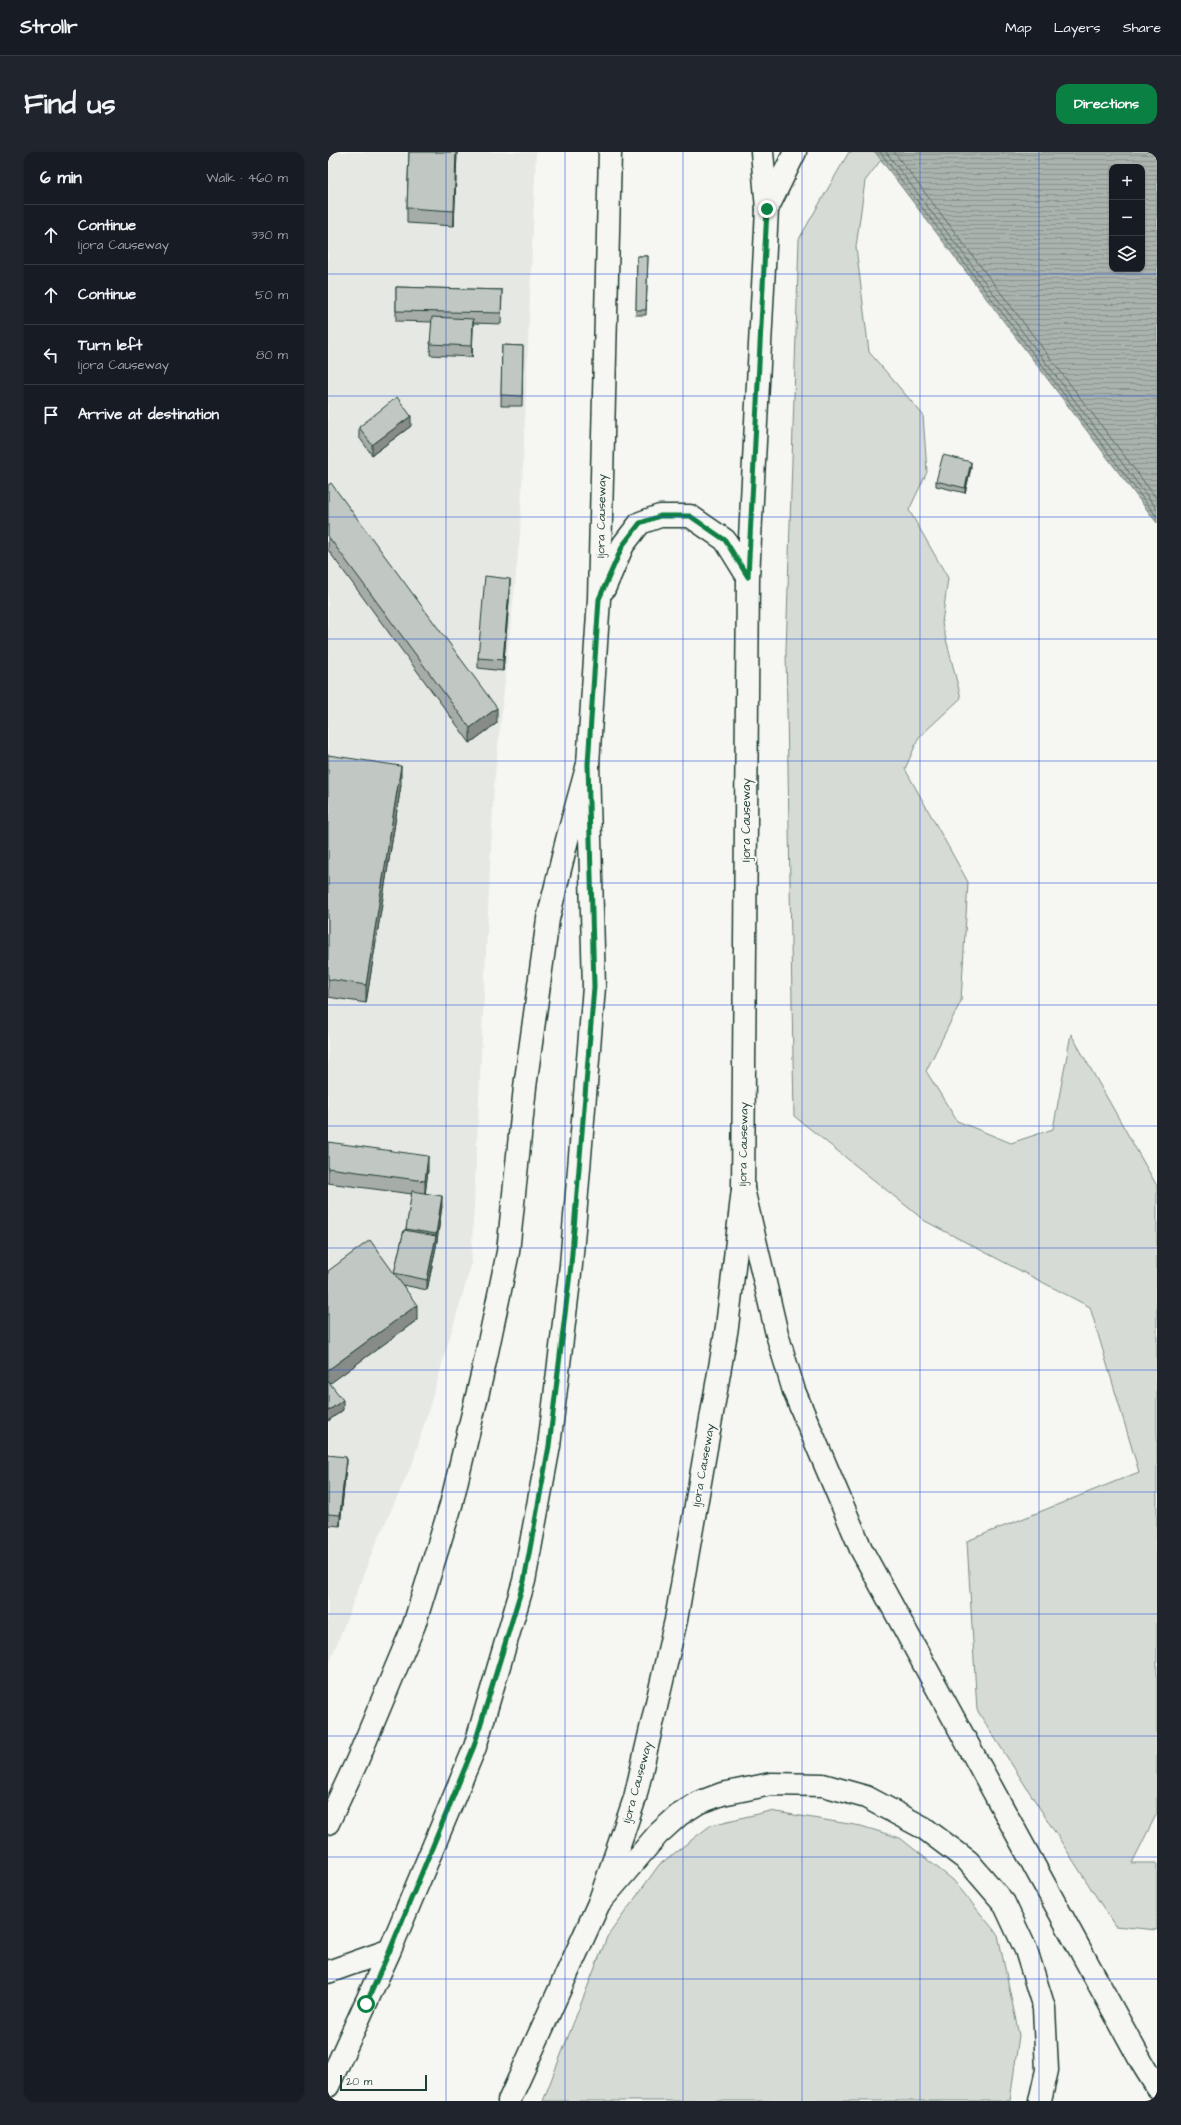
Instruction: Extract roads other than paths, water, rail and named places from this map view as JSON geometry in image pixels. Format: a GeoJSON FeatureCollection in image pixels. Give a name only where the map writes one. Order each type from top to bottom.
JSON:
{"type":"FeatureCollection","features":[{"type":"Feature","properties":{"kind":"main road","name":"Ijora Causeway"},"geometry":{"type":"LineString","coordinates":[[329,2078],[390,1950],[474,1746],[524,1581],[549,1446],[571,1265],[594,987],[588,764],[599,599],[610,152]]}},
{"type":"Feature","properties":{"kind":"main road"},"geometry":{"type":"LineString","coordinates":[[767,209],[795,152]]}},
{"type":"Feature","properties":{"kind":"main road","name":"Ijora Causeway"},"geometry":{"type":"LineString","coordinates":[[509,2101],[599,1903],[635,1798],[676,1620],[727,1327],[743,1189],[748,577],[767,209],[762,153]]}},
{"type":"Feature","properties":{"kind":"main road"},"geometry":{"type":"LineString","coordinates":[[599,599],[623,545],[640,523],[660,516],[690,516],[725,540],[748,577]]}},
{"type":"Feature","properties":{"kind":"main road"},"geometry":{"type":"LineString","coordinates":[[328,1823],[357,1761],[414,1625],[451,1505],[483,1371],[508,1252],[525,1087],[548,919],[567,840],[588,764]]}},
{"type":"Feature","properties":{"kind":"main road"},"geometry":{"type":"LineString","coordinates":[[743,1189],[777,1334],[794,1391],[861,1549],[1142,2064],[1157,2086]]}},
{"type":"Feature","properties":{"kind":"main road"},"geometry":{"type":"LineString","coordinates":[[599,1903],[658,1834],[679,1815],[698,1803],[722,1794],[771,1784],[823,1785],[866,1797],[924,1828],[968,1861],[1004,1903],[1026,1950],[1044,2008],[1046,2070],[1040,2101]]}},
{"type":"Feature","properties":{"kind":"main road"},"geometry":{"type":"LineString","coordinates":[[328,1972],[390,1950]]}},
{"type":"Feature","properties":{"kind":"water"},"geometry":{"type":"Polygon","coordinates":[[[875,152],[1157,152],[1157,523],[875,152]]]}}]}
